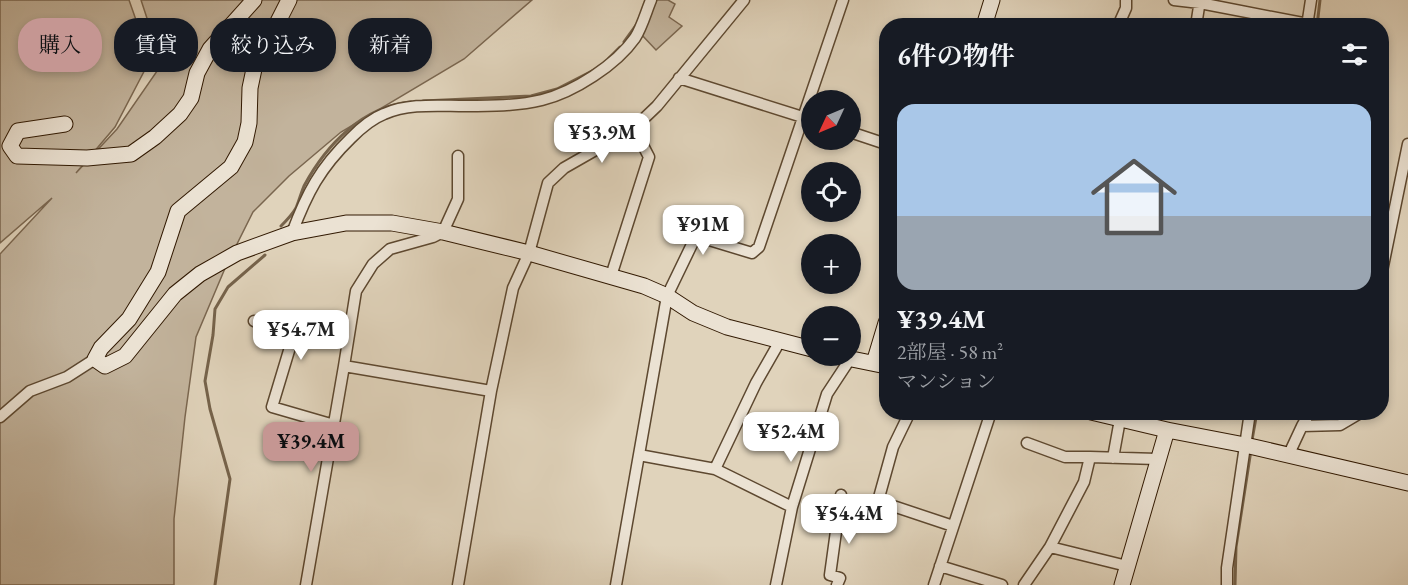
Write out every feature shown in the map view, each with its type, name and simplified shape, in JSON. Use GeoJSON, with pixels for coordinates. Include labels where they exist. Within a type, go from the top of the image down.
{"type":"FeatureCollection","features":[{"type":"Feature","properties":{"kind":"street"},"geometry":{"type":"LineString","coordinates":[[65,124],[18,131],[10,146],[17,156],[39,158],[87,158],[130,154],[155,137],[180,114],[191,98],[197,73],[210,49],[254,0]]}},
{"type":"Feature","properties":{"kind":"street"},"geometry":{"type":"LineString","coordinates":[[0,417],[30,391],[67,377],[95,359],[101,348],[129,319],[158,272],[178,211],[231,167],[245,142],[249,123],[250,88],[255,69],[289,0]]}},
{"type":"Feature","properties":{"kind":"street"},"geometry":{"type":"LineString","coordinates":[[292,233],[305,199],[330,159],[368,122],[384,113],[406,107],[521,103],[543,100],[592,78],[625,49],[635,38],[651,0]]}},
{"type":"Feature","properties":{"kind":"street"},"geometry":{"type":"LineString","coordinates":[[458,585],[491,391],[513,288],[529,253],[548,183],[564,168],[634,128],[657,106],[744,0]]}},
{"type":"Feature","properties":{"kind":"street"},"geometry":{"type":"LineString","coordinates":[[817,90],[843,0]]}},
{"type":"Feature","properties":{"kind":"street"},"geometry":{"type":"LineString","coordinates":[[986,18],[992,0]]}},
{"type":"Feature","properties":{"kind":"street"},"geometry":{"type":"LineString","coordinates":[[1122,18],[1126,8],[1126,0]]}},
{"type":"Feature","properties":{"kind":"street"},"geometry":{"type":"LineString","coordinates":[[1174,0],[1200,1],[1275,18]]}},
{"type":"Feature","properties":{"kind":"street"},"geometry":{"type":"LineString","coordinates":[[1309,18],[1311,0]]}},
{"type":"Feature","properties":{"kind":"street"},"geometry":{"type":"LineString","coordinates":[[1197,18],[1200,1]]}},
{"type":"Feature","properties":{"kind":"street"},"geometry":{"type":"LineString","coordinates":[[1251,18],[1252,13]]}},
{"type":"Feature","properties":{"kind":"street"},"geometry":{"type":"LineString","coordinates":[[680,78],[801,117]]}},
{"type":"Feature","properties":{"kind":"street"},"geometry":{"type":"LineString","coordinates":[[610,276],[649,157],[634,128]]}},
{"type":"Feature","properties":{"kind":"street"},"geometry":{"type":"LineString","coordinates":[[861,136],[879,142]]}},
{"type":"Feature","properties":{"kind":"street"},"geometry":{"type":"LineString","coordinates":[[616,585],[667,296],[696,236],[752,253],[759,247],[801,137]]}},
{"type":"Feature","properties":{"kind":"street"},"geometry":{"type":"LineString","coordinates":[[1389,237],[1408,144]]}},
{"type":"Feature","properties":{"kind":"street"},"geometry":{"type":"LineString","coordinates":[[306,585],[356,291],[373,264],[390,249],[433,237],[442,232],[458,199],[458,156]]}},
{"type":"Feature","properties":{"kind":"street"},"geometry":{"type":"LineString","coordinates":[[95,359],[105,366],[124,356],[175,294],[200,274],[237,254],[292,233],[346,223],[392,223],[442,232],[529,253],[644,286],[667,296],[693,313],[727,327],[801,346]]}},
{"type":"Feature","properties":{"kind":"street"},"geometry":{"type":"LineString","coordinates":[[254,321],[294,334],[272,407],[334,425]]}},
{"type":"Feature","properties":{"kind":"street"},"geometry":{"type":"LineString","coordinates":[[715,469],[756,382],[780,341]]}},
{"type":"Feature","properties":{"kind":"street"},"geometry":{"type":"LineString","coordinates":[[861,361],[879,365]]}},
{"type":"Feature","properties":{"kind":"street"},"geometry":{"type":"LineString","coordinates":[[344,366],[491,391]]}},
{"type":"Feature","properties":{"kind":"street"},"geometry":{"type":"LineString","coordinates":[[776,585],[792,507],[827,394],[839,366]]}},
{"type":"Feature","properties":{"kind":"street"},"geometry":{"type":"LineString","coordinates":[[906,420],[893,447],[878,501],[953,526]]}},
{"type":"Feature","properties":{"kind":"street"},"geometry":{"type":"LineString","coordinates":[[934,585],[988,420]]}},
{"type":"Feature","properties":{"kind":"street"},"geometry":{"type":"LineString","coordinates":[[1113,458],[1119,420]]}},
{"type":"Feature","properties":{"kind":"street"},"geometry":{"type":"LineString","coordinates":[[1133,420],[1167,430],[1245,445],[1408,483]]}},
{"type":"Feature","properties":{"kind":"street"},"geometry":{"type":"LineString","coordinates":[[1227,585],[1227,568],[1249,420]]}},
{"type":"Feature","properties":{"kind":"street"},"geometry":{"type":"LineString","coordinates":[[1288,456],[1305,420]]}},
{"type":"Feature","properties":{"kind":"street"},"geometry":{"type":"LineString","coordinates":[[1302,426],[1340,425],[1348,420]]}},
{"type":"Feature","properties":{"kind":"street"},"geometry":{"type":"LineString","coordinates":[[1122,585],[1167,430]]}},
{"type":"Feature","properties":{"kind":"street"},"geometry":{"type":"LineString","coordinates":[[1027,443],[1065,457],[1157,459]]}},
{"type":"Feature","properties":{"kind":"street"},"geometry":{"type":"LineString","coordinates":[[639,455],[715,469],[792,507]]}},
{"type":"Feature","properties":{"kind":"street"},"geometry":{"type":"LineString","coordinates":[[1024,585],[1050,547],[1084,482],[1090,457]]}},
{"type":"Feature","properties":{"kind":"street"},"geometry":{"type":"LineString","coordinates":[[837,585],[840,578],[830,575],[841,495]]}},
{"type":"Feature","properties":{"kind":"street"},"geometry":{"type":"LineString","coordinates":[[1050,547],[1127,566]]}},
{"type":"Feature","properties":{"kind":"street"},"geometry":{"type":"LineString","coordinates":[[940,566],[1002,585]]}},
{"type":"Feature","properties":{"kind":"shaded area"},"geometry":{"type":"Polygon","coordinates":[[[0,0],[129,0],[135,18],[114,18],[114,72],[144,72],[115,127],[76,173],[117,129],[156,72],[198,72],[198,18],[147,18],[141,0],[532,0],[464,59],[341,132],[289,176],[253,212],[226,266],[196,337],[174,519],[174,585],[0,585],[0,254],[52,198],[0,243],[0,0]]]}},
{"type":"Feature","properties":{"kind":"shaded area"},"geometry":{"type":"Polygon","coordinates":[[[656,0],[668,0],[675,4],[669,17],[682,26],[656,50],[641,34],[656,0]]]}},
{"type":"Feature","properties":{"kind":"waterway"},"geometry":{"type":"LineString","coordinates":[[1318,18],[1320,0]]}},
{"type":"Feature","properties":{"kind":"waterway"},"geometry":{"type":"LineString","coordinates":[[624,42],[637,24]]}},
{"type":"Feature","properties":{"kind":"waterway"},"geometry":{"type":"LineString","coordinates":[[609,58],[620,47]]}},
{"type":"Feature","properties":{"kind":"waterway"},"geometry":{"type":"LineString","coordinates":[[423,101],[531,96],[557,89],[594,70]]}},
{"type":"Feature","properties":{"kind":"waterway"},"geometry":{"type":"LineString","coordinates":[[281,226],[296,208],[304,186],[335,142],[348,130],[377,111],[411,102]]}},
{"type":"Feature","properties":{"kind":"waterway"},"geometry":{"type":"LineString","coordinates":[[215,585],[230,479],[210,409],[205,381],[215,309],[228,287],[265,255]]}},
{"type":"Feature","properties":{"kind":"waterway"},"geometry":{"type":"LineString","coordinates":[[1252,440],[1256,420]]}},
{"type":"Feature","properties":{"kind":"waterway"},"geometry":{"type":"LineString","coordinates":[[1235,585],[1236,547],[1251,450]]}}]}
